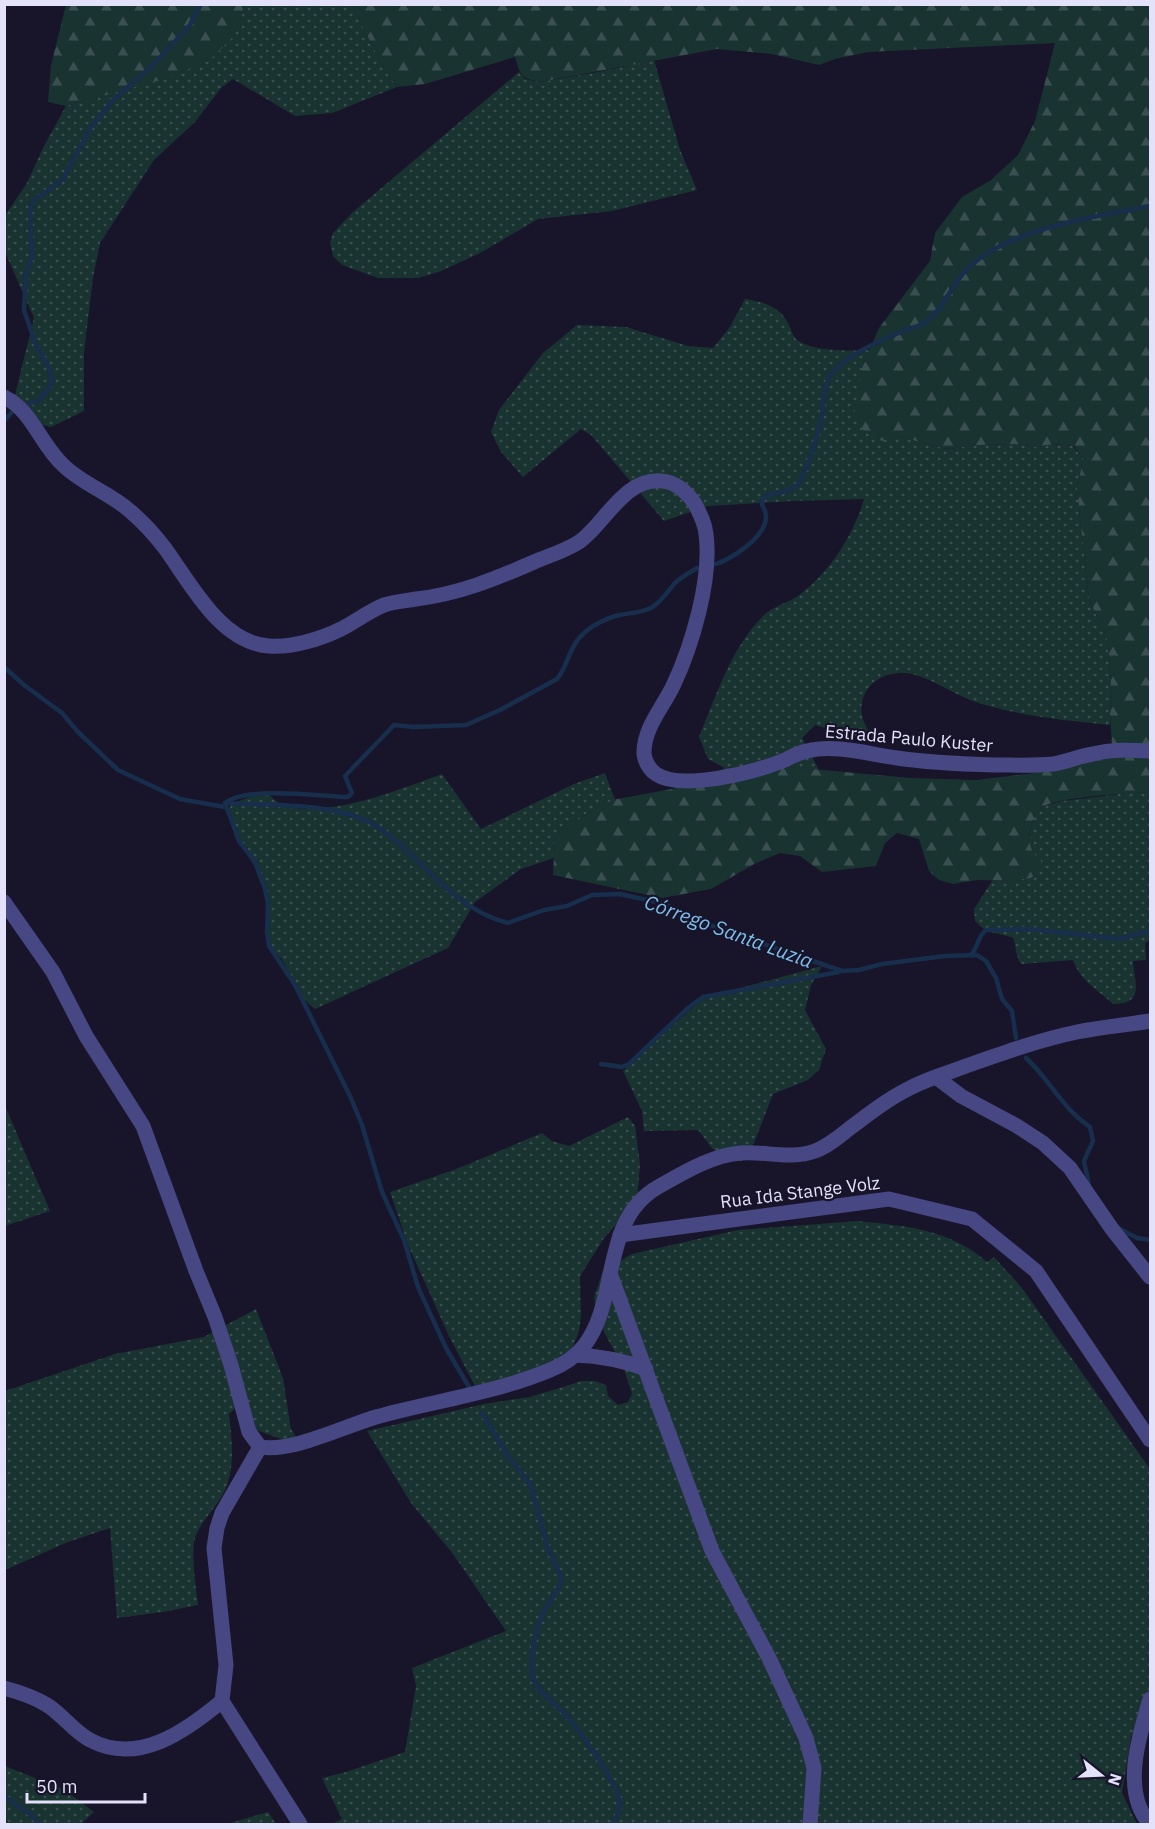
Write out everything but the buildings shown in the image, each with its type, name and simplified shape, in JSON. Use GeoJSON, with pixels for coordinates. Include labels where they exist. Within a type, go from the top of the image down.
{"type":"FeatureCollection","features":[{"type":"Feature","properties":{"kind":"street","name":"Estrada Paulo Kuster"},"geometry":{"type":"LineString","coordinates":[[4,397],[25,411],[45,445],[64,467],[126,507],[144,524],[162,544],[206,607],[225,625],[247,640],[268,646],[294,643],[339,630],[381,606],[451,594],[494,580],[580,542],[625,494],[643,483],[663,481],[676,486],[688,493],[703,519],[707,536],[705,582],[692,633],[673,687],[654,719],[646,741],[644,756],[648,766],[658,776],[688,781],[746,774],[804,751],[828,748],[921,762],[970,765],[1053,764],[1098,752],[1124,750],[1150,752]]}},
{"type":"Feature","properties":{"kind":"street"},"geometry":{"type":"LineString","coordinates":[[4,902],[53,972],[86,1035],[143,1126],[215,1317],[249,1432],[260,1447],[273,1449],[379,1416],[508,1385],[548,1371],[575,1355],[593,1333],[605,1299],[620,1235],[629,1218],[646,1196],[656,1188],[713,1159],[743,1153],[805,1154],[828,1144],[892,1098],[936,1077],[1039,1041],[1150,1021]]}},
{"type":"Feature","properties":{"kind":"street"},"geometry":{"type":"LineString","coordinates":[[936,1077],[961,1096],[1043,1143],[1070,1168],[1150,1277]]}},
{"type":"Feature","properties":{"kind":"street","name":"Rua Ida Stange Volz"},"geometry":{"type":"LineString","coordinates":[[620,1235],[889,1199],[972,1219],[1036,1271],[1150,1440]]}},
{"type":"Feature","properties":{"kind":"street"},"geometry":{"type":"LineString","coordinates":[[610,1273],[712,1551],[769,1658],[806,1738],[814,1768],[810,1824]]}},
{"type":"Feature","properties":{"kind":"street"},"geometry":{"type":"LineString","coordinates":[[575,1355],[624,1360],[646,1369]]}},
{"type":"Feature","properties":{"kind":"street"},"geometry":{"type":"LineString","coordinates":[[260,1447],[222,1513],[214,1548],[226,1665],[222,1701],[300,1824]]}},
{"type":"Feature","properties":{"kind":"street"},"geometry":{"type":"LineString","coordinates":[[4,1688],[28,1695],[47,1705],[89,1740],[123,1750],[140,1749],[178,1734],[192,1726],[222,1701]]}},
{"type":"Feature","properties":{"kind":"street"},"geometry":{"type":"LineString","coordinates":[[1150,1699],[1137,1750],[1134,1782],[1139,1804],[1150,1824]]}},
{"type":"Feature","properties":{"kind":"green space"},"geometry":{"type":"Polygon","coordinates":[[[66,4],[245,5],[234,36],[209,61],[161,80],[66,106],[48,102],[51,65],[66,4]]]}},
{"type":"Feature","properties":{"kind":"green space"},"geometry":{"type":"Polygon","coordinates":[[[245,5],[352,5],[384,69],[397,87],[332,113],[295,116],[233,79],[221,88],[195,122],[154,160],[100,243],[93,278],[84,352],[84,411],[51,427],[29,422],[13,403],[34,318],[5,252],[4,217],[27,183],[66,106],[130,87],[234,36],[245,5]]]}},
{"type":"Feature","properties":{"kind":"green space"},"geometry":{"type":"Polygon","coordinates":[[[352,5],[1150,5],[1150,792],[1076,798],[1041,808],[1034,819],[1029,836],[1033,851],[1041,860],[1040,870],[1031,878],[1011,881],[977,880],[953,884],[939,880],[929,871],[919,839],[897,833],[885,843],[876,866],[822,872],[800,856],[780,853],[756,863],[711,889],[662,898],[553,875],[555,837],[589,812],[612,800],[694,785],[725,768],[767,765],[910,778],[976,780],[1034,773],[1109,756],[1112,746],[1110,714],[1112,702],[1108,641],[1089,599],[1077,490],[1083,459],[1074,446],[1053,444],[1038,447],[1015,444],[947,449],[897,436],[882,441],[863,430],[854,415],[863,365],[879,328],[930,261],[935,233],[962,197],[991,180],[1018,155],[1035,121],[1055,43],[868,52],[819,65],[772,54],[717,49],[540,82],[522,75],[515,57],[425,84],[397,87],[384,69],[352,5]]]}},
{"type":"Feature","properties":{"kind":"green space"},"geometry":{"type":"Polygon","coordinates":[[[654,60],[680,150],[697,190],[612,211],[538,219],[480,253],[439,272],[418,278],[378,278],[342,265],[333,256],[330,242],[333,233],[353,212],[519,72],[525,79],[540,82],[654,60]]]}},
{"type":"Feature","properties":{"kind":"green space"},"geometry":{"type":"Polygon","coordinates":[[[745,299],[775,308],[788,323],[795,338],[803,343],[831,350],[870,350],[863,365],[897,436],[947,449],[1015,444],[1038,447],[1053,444],[1073,446],[1083,459],[1077,490],[1089,599],[1108,641],[1112,702],[1110,725],[1040,717],[1004,710],[970,700],[916,675],[898,673],[875,681],[866,692],[861,707],[869,733],[866,740],[815,725],[802,738],[819,770],[767,765],[725,768],[708,759],[699,737],[725,673],[742,643],[763,616],[798,596],[830,565],[847,540],[864,499],[708,506],[664,521],[591,435],[581,429],[523,477],[501,452],[491,432],[499,410],[543,353],[577,325],[626,327],[688,346],[713,348],[730,327],[745,299]]]}},
{"type":"Feature","properties":{"kind":"green space"},"geometry":{"type":"Polygon","coordinates":[[[605,773],[615,800],[589,812],[555,837],[554,858],[521,869],[475,902],[448,948],[315,1009],[299,995],[281,958],[271,951],[268,933],[269,902],[261,876],[248,856],[228,815],[231,804],[266,791],[276,801],[292,807],[312,809],[335,807],[382,795],[442,774],[481,829],[574,784],[605,773]]]}},
{"type":"Feature","properties":{"kind":"green space"},"geometry":{"type":"Polygon","coordinates":[[[1150,792],[1150,940],[1145,943],[1146,960],[1133,961],[1136,990],[1130,1000],[1113,1004],[1080,974],[1073,960],[1021,964],[1013,938],[988,931],[975,921],[974,909],[992,881],[1011,881],[1034,856],[1029,843],[1031,827],[1035,814],[1043,806],[1062,801],[1150,792]]]}},
{"type":"Feature","properties":{"kind":"green space"},"geometry":{"type":"Polygon","coordinates":[[[822,966],[811,985],[805,1010],[826,1049],[819,1070],[808,1080],[773,1094],[754,1143],[742,1161],[721,1156],[698,1130],[644,1131],[642,1111],[623,1071],[703,998],[822,966]]]}},
{"type":"Feature","properties":{"kind":"green space"},"geometry":{"type":"Polygon","coordinates":[[[5,1106],[50,1211],[4,1226],[5,1106]]]}},
{"type":"Feature","properties":{"kind":"green space"},"geometry":{"type":"Polygon","coordinates":[[[628,1117],[635,1126],[640,1164],[637,1201],[604,1238],[580,1276],[579,1331],[567,1362],[479,1394],[449,1336],[408,1245],[390,1192],[459,1168],[542,1133],[552,1141],[569,1146],[628,1117]]]}},
{"type":"Feature","properties":{"kind":"green space"},"geometry":{"type":"Polygon","coordinates":[[[858,1221],[926,1231],[958,1242],[987,1262],[994,1257],[1022,1288],[1150,1469],[1150,1700],[1131,1737],[1122,1793],[1137,1824],[332,1824],[342,1819],[322,1778],[405,1752],[416,1686],[412,1668],[506,1631],[453,1554],[411,1503],[367,1431],[484,1404],[530,1397],[582,1381],[595,1381],[606,1385],[608,1396],[618,1405],[628,1402],[632,1394],[623,1366],[597,1315],[594,1297],[603,1271],[632,1254],[738,1230],[858,1221]]]}},
{"type":"Feature","properties":{"kind":"green space"},"geometry":{"type":"Polygon","coordinates":[[[256,1309],[283,1378],[291,1429],[298,1440],[284,1440],[253,1429],[238,1406],[229,1414],[232,1456],[229,1477],[222,1496],[201,1525],[194,1541],[198,1605],[117,1618],[110,1528],[68,1542],[5,1570],[5,1391],[115,1354],[204,1337],[256,1309]]]}},
{"type":"Feature","properties":{"kind":"green space"},"geometry":{"type":"Polygon","coordinates":[[[5,1766],[65,1790],[94,1812],[81,1824],[5,1824],[5,1766]]]}},
{"type":"Feature","properties":{"kind":"green space"},"geometry":{"type":"Polygon","coordinates":[[[268,1812],[276,1824],[227,1824],[268,1812]]]}},
{"type":"Feature","properties":{"kind":"waterway"},"geometry":{"type":"LineString","coordinates":[[24,405],[38,401],[52,381],[49,368],[36,345],[24,310],[26,273],[32,257],[30,210],[32,202],[63,179],[91,127],[113,100],[153,65],[190,25],[200,4]]}},
{"type":"Feature","properties":{"kind":"waterway"},"geometry":{"type":"LineString","coordinates":[[716,564],[744,549],[760,532],[765,523],[766,514],[762,505],[763,498],[788,490],[800,481],[818,430],[827,382],[842,364],[872,345],[920,325],[930,318],[943,304],[964,272],[989,252],[1056,225],[1150,206]]}},
{"type":"Feature","properties":{"kind":"waterway"},"geometry":{"type":"LineString","coordinates":[[4,421],[14,410]]}},
{"type":"Feature","properties":{"kind":"waterway"},"geometry":{"type":"LineString","coordinates":[[225,803],[235,798],[266,793],[348,797],[352,793],[345,776],[394,725],[413,727],[466,725],[500,710],[557,679],[574,645],[590,628],[614,616],[651,608],[676,582],[697,568]]}},
{"type":"Feature","properties":{"kind":"waterway","name":"Córrego Santa Luzia"},"geometry":{"type":"LineString","coordinates":[[4,667],[62,713],[78,732],[118,770],[180,799],[225,807]]}},
{"type":"Feature","properties":{"kind":"waterway","name":"Córrego Santa Luzia"},"geometry":{"type":"LineString","coordinates":[[225,803],[317,808],[369,822],[402,846],[450,892],[478,911],[508,923],[544,910],[567,906],[592,895],[620,894],[665,904],[703,923],[842,971],[945,956],[977,955],[986,961],[996,978],[1002,999],[1012,1011],[1016,1038]]}},
{"type":"Feature","properties":{"kind":"waterway"},"geometry":{"type":"LineString","coordinates":[[225,803],[239,841],[255,862],[265,889],[268,904],[269,946],[295,985],[350,1096],[362,1125],[382,1192],[404,1240],[418,1287],[446,1348],[469,1387]]}},
{"type":"Feature","properties":{"kind":"waterway","name":"Córrego Santa Luzia"},"geometry":{"type":"LineString","coordinates":[[971,955],[986,930],[1029,929],[1120,939],[1150,931]]}},
{"type":"Feature","properties":{"kind":"waterway"},"geometry":{"type":"LineString","coordinates":[[601,1064],[622,1067],[629,1064],[688,1008],[703,997],[839,972]]}},
{"type":"Feature","properties":{"kind":"waterway"},"geometry":{"type":"LineString","coordinates":[[1026,1058],[1071,1111],[1090,1127],[1093,1141],[1084,1161],[1089,1185]]}},
{"type":"Feature","properties":{"kind":"waterway"},"geometry":{"type":"LineString","coordinates":[[1120,1229],[1137,1238],[1150,1240]]}},
{"type":"Feature","properties":{"kind":"waterway"},"geometry":{"type":"LineString","coordinates":[[482,1413],[508,1456],[531,1485],[548,1549],[562,1578],[556,1593],[543,1613],[537,1630],[532,1656],[533,1678],[543,1694],[577,1729],[613,1783],[620,1804],[618,1815],[612,1824]]}},
{"type":"Feature","properties":{"kind":"waterway"},"geometry":{"type":"LineString","coordinates":[[4,1796],[31,1815],[39,1824]]}}]}
